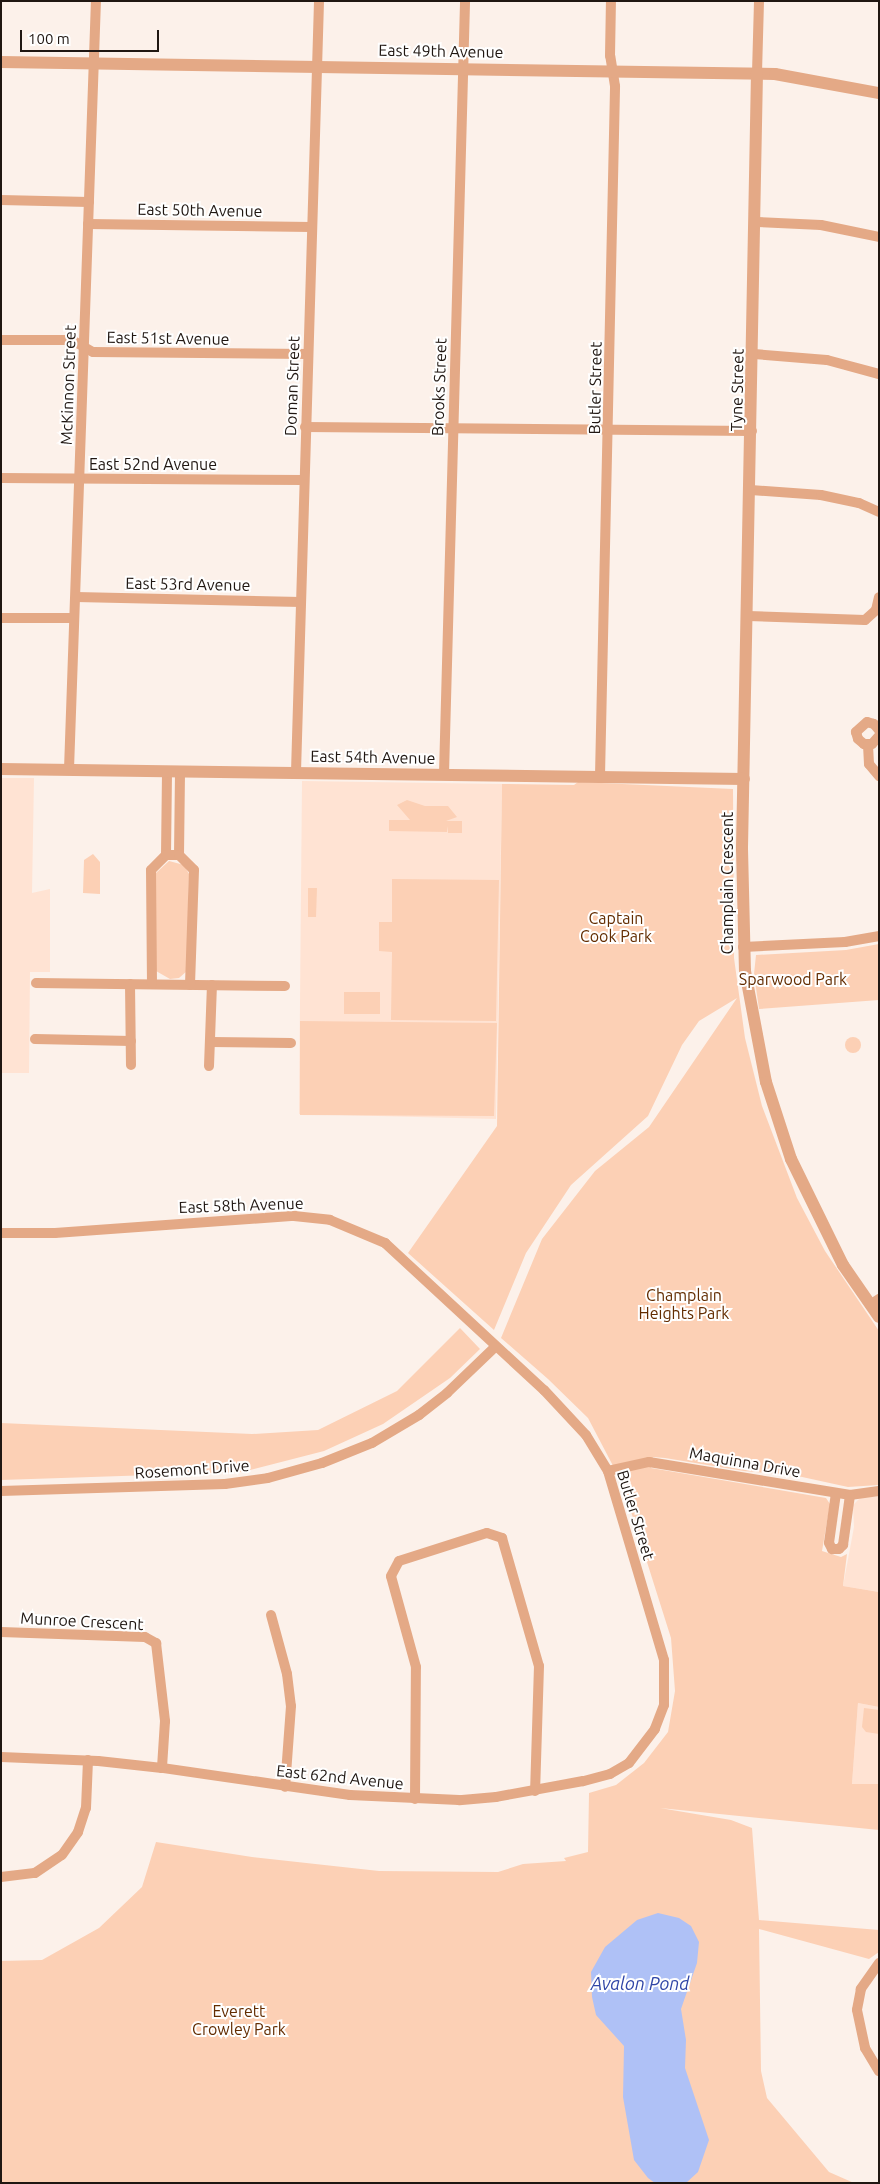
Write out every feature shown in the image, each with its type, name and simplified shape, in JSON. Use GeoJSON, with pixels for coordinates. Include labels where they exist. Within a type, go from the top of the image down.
{"type":"FeatureCollection","features":[{"type":"Feature","properties":{"kind":"street","name":"McKinnon Street"},"geometry":{"type":"LineString","coordinates":[[69,770],[96,1]]}},
{"type":"Feature","properties":{"kind":"street","name":"Doman Street"},"geometry":{"type":"LineString","coordinates":[[296,772],[318,1]]}},
{"type":"Feature","properties":{"kind":"street","name":"Brooks Street"},"geometry":{"type":"LineString","coordinates":[[444,774],[464,1]]}},
{"type":"Feature","properties":{"kind":"street","name":"Butler Street"},"geometry":{"type":"LineString","coordinates":[[600,776],[615,86],[610,56],[611,1]]}},
{"type":"Feature","properties":{"kind":"street","name":"Tyne Street"},"geometry":{"type":"LineString","coordinates":[[744,779],[757,222],[759,1]]}},
{"type":"Feature","properties":{"kind":"street","name":"East 49th Avenue"},"geometry":{"type":"LineString","coordinates":[[1,62],[316,65],[757,73],[812,78],[879,93]]}},
{"type":"Feature","properties":{"kind":"street"},"geometry":{"type":"LineString","coordinates":[[1,200],[89,202]]}},
{"type":"Feature","properties":{"kind":"street"},"geometry":{"type":"LineString","coordinates":[[757,222],[821,225],[879,237]]}},
{"type":"Feature","properties":{"kind":"street","name":"East 50th Avenue"},"geometry":{"type":"LineString","coordinates":[[88,224],[311,227]]}},
{"type":"Feature","properties":{"kind":"street","name":"East 51st Avenue"},"geometry":{"type":"LineString","coordinates":[[1,340],[72,340],[93,352],[308,354]]}},
{"type":"Feature","properties":{"kind":"street"},"geometry":{"type":"LineString","coordinates":[[754,354],[827,360],[879,374]]}},
{"type":"Feature","properties":{"kind":"street"},"geometry":{"type":"LineString","coordinates":[[305,427],[752,431]]}},
{"type":"Feature","properties":{"kind":"street","name":"East 52nd Avenue"},"geometry":{"type":"LineString","coordinates":[[1,478],[304,480]]}},
{"type":"Feature","properties":{"kind":"street"},"geometry":{"type":"LineString","coordinates":[[751,490],[822,495],[859,503],[879,512]]}},
{"type":"Feature","properties":{"kind":"street"},"geometry":{"type":"LineString","coordinates":[[748,616],[857,621],[872,617],[879,597]]}},
{"type":"Feature","properties":{"kind":"street","name":"East 53rd Avenue"},"geometry":{"type":"LineString","coordinates":[[76,598],[301,602]]}},
{"type":"Feature","properties":{"kind":"street"},"geometry":{"type":"LineString","coordinates":[[1,618],[73,618]]}},
{"type":"Feature","properties":{"kind":"street"},"geometry":{"type":"LineString","coordinates":[[868,745],[858,739],[858,728],[871,723],[879,730]]}},
{"type":"Feature","properties":{"kind":"street"},"geometry":{"type":"LineString","coordinates":[[868,745],[876,742],[879,736]]}},
{"type":"Feature","properties":{"kind":"street"},"geometry":{"type":"LineString","coordinates":[[868,745],[869,764],[879,776]]}},
{"type":"Feature","properties":{"kind":"street","name":"East 54th Avenue"},"geometry":{"type":"LineString","coordinates":[[1,769],[744,779]]}},
{"type":"Feature","properties":{"kind":"street"},"geometry":{"type":"LineString","coordinates":[[152,984],[152,870],[166,855],[174,771]]}},
{"type":"Feature","properties":{"kind":"street"},"geometry":{"type":"LineString","coordinates":[[174,771],[179,855],[194,870],[190,985]]}},
{"type":"Feature","properties":{"kind":"street","name":"Champlain Crescent"},"geometry":{"type":"LineString","coordinates":[[744,779],[742,947],[751,1012],[775,1116],[809,1201],[843,1265],[874,1302],[879,1317]]}},
{"type":"Feature","properties":{"kind":"street"},"geometry":{"type":"LineString","coordinates":[[166,855],[179,855]]}},
{"type":"Feature","properties":{"kind":"street"},"geometry":{"type":"LineString","coordinates":[[742,947],[845,942],[879,936]]}},
{"type":"Feature","properties":{"kind":"street"},"geometry":{"type":"LineString","coordinates":[[36,983],[285,986]]}},
{"type":"Feature","properties":{"kind":"street"},"geometry":{"type":"LineString","coordinates":[[130,984],[131,1065]]}},
{"type":"Feature","properties":{"kind":"street"},"geometry":{"type":"LineString","coordinates":[[209,1066],[212,1042],[212,985]]}},
{"type":"Feature","properties":{"kind":"street"},"geometry":{"type":"LineString","coordinates":[[35,1039],[131,1040]]}},
{"type":"Feature","properties":{"kind":"street"},"geometry":{"type":"LineString","coordinates":[[212,1042],[290,1043]]}},
{"type":"Feature","properties":{"kind":"street","name":"East 58th Avenue"},"geometry":{"type":"LineString","coordinates":[[1,1233],[55,1232],[294,1216],[330,1220],[385,1243],[495,1347]]}},
{"type":"Feature","properties":{"kind":"street","name":"Butler Street"},"geometry":{"type":"LineString","coordinates":[[495,1347],[569,1415],[586,1435],[608,1471],[664,1660],[664,1705],[655,1729]]}},
{"type":"Feature","properties":{"kind":"street","name":"Rosemont Drive"},"geometry":{"type":"LineString","coordinates":[[1,1491],[225,1484],[268,1478],[322,1463],[372,1443],[419,1415],[447,1393],[495,1347]]}},
{"type":"Feature","properties":{"kind":"street","name":"Maquinna Drive"},"geometry":{"type":"LineString","coordinates":[[608,1471],[628,1464],[672,1464],[850,1495],[879,1491]]}},
{"type":"Feature","properties":{"kind":"street"},"geometry":{"type":"LineString","coordinates":[[836,1493],[829,1543],[832,1549],[839,1549],[843,1545],[850,1495]]}},
{"type":"Feature","properties":{"kind":"street"},"geometry":{"type":"LineString","coordinates":[[415,1799],[416,1667],[392,1576],[398,1560],[487,1533],[502,1538],[539,1666],[535,1791]]}},
{"type":"Feature","properties":{"kind":"street"},"geometry":{"type":"LineString","coordinates":[[271,1615],[287,1674],[291,1706],[286,1787]]}},
{"type":"Feature","properties":{"kind":"street","name":"Munroe Crescent"},"geometry":{"type":"LineString","coordinates":[[1,1632],[145,1637],[156,1643],[166,1721],[162,1768]]}},
{"type":"Feature","properties":{"kind":"street","name":"East 62nd Avenue"},"geometry":{"type":"LineString","coordinates":[[1,1758],[88,1760],[162,1768],[350,1795],[460,1800],[535,1791],[610,1774],[629,1763],[655,1729]]}},
{"type":"Feature","properties":{"kind":"street"},"geometry":{"type":"LineString","coordinates":[[1,1877],[35,1873],[62,1855],[78,1832],[86,1808],[88,1760]]}},
{"type":"Feature","properties":{"kind":"street"},"geometry":{"type":"LineString","coordinates":[[879,1963],[861,1989],[857,2010],[864,2048],[879,2071]]}},
{"type":"Feature","properties":{"kind":"shaded area"},"geometry":{"type":"Polygon","coordinates":[[[1,778],[34,778],[32,893],[50,889],[50,972],[30,972],[29,1073],[1,1073],[1,778]]]}},
{"type":"Feature","properties":{"kind":"shaded area"},"geometry":{"type":"Polygon","coordinates":[[[302,781],[502,784],[496,1119],[299,1114],[302,781]]]}},
{"type":"Feature","properties":{"kind":"shaded area"},"geometry":{"type":"Polygon","coordinates":[[[879,1496],[879,1592],[843,1586],[854,1527],[853,1505],[860,1498],[879,1496]]]}},
{"type":"Feature","properties":{"kind":"shaded area"},"geometry":{"type":"Polygon","coordinates":[[[858,1703],[879,1707],[879,1787],[852,1784],[858,1703]]]}},
{"type":"Feature","properties":{"kind":"green space"},"geometry":{"type":"Polygon","coordinates":[[[578,782],[733,789],[734,958],[745,1038],[762,1106],[797,1198],[825,1251],[879,1331],[879,1485],[848,1487],[793,1475],[744,1471],[653,1457],[651,1468],[826,1498],[830,1504],[822,1551],[841,1557],[847,1554],[843,1586],[879,1592],[879,1707],[858,1703],[852,1784],[879,1784],[879,1830],[660,1808],[731,1820],[752,1828],[759,1920],[879,1930],[879,1952],[869,1959],[759,1929],[761,2071],[767,2098],[829,2172],[854,2183],[1,2183],[1,1961],[42,1960],[99,1928],[142,1887],[156,1842],[252,1857],[379,1871],[498,1872],[523,1864],[566,1861],[564,1858],[588,1852],[589,1793],[616,1785],[644,1763],[668,1732],[675,1691],[671,1638],[622,1483],[588,1418],[548,1379],[501,1338],[542,1239],[595,1171],[649,1127],[737,998],[699,1021],[682,1045],[648,1116],[571,1185],[526,1253],[494,1330],[408,1253],[497,1126],[502,784],[574,785],[578,782]]]}},
{"type":"Feature","properties":{"kind":"green space"},"geometry":{"type":"Polygon","coordinates":[[[407,800],[425,806],[448,806],[457,817],[446,821],[462,821],[462,833],[448,833],[448,826],[447,832],[389,831],[389,820],[410,820],[397,805],[407,800]]]}},
{"type":"Feature","properties":{"kind":"green space"},"geometry":{"type":"Polygon","coordinates":[[[93,854],[100,862],[100,894],[83,893],[84,860],[93,854]]]}},
{"type":"Feature","properties":{"kind":"green space"},"geometry":{"type":"Polygon","coordinates":[[[169,861],[184,865],[189,874],[187,971],[179,978],[170,979],[156,971],[156,873],[169,861]]]}},
{"type":"Feature","properties":{"kind":"green space"},"geometry":{"type":"Polygon","coordinates":[[[392,879],[499,880],[496,1021],[391,1020],[392,952],[379,951],[379,922],[392,922],[392,879]]]}},
{"type":"Feature","properties":{"kind":"green space"},"geometry":{"type":"Polygon","coordinates":[[[308,888],[317,888],[316,917],[308,917],[308,888]]]}},
{"type":"Feature","properties":{"kind":"green space","name":"Sparwood Park"},"geometry":{"type":"Polygon","coordinates":[[[879,944],[879,1000],[759,1009],[754,974],[756,955],[846,950],[879,944]]]}},
{"type":"Feature","properties":{"kind":"green space"},"geometry":{"type":"Polygon","coordinates":[[[344,992],[380,992],[380,1014],[344,1014],[344,992]]]}},
{"type":"Feature","properties":{"kind":"green space"},"geometry":{"type":"Polygon","coordinates":[[[300,1021],[497,1023],[494,1116],[300,1115],[300,1021]]]}},
{"type":"Feature","properties":{"kind":"green space"},"geometry":{"type":"Polygon","coordinates":[[[853,1037],[861,1045],[853,1053],[845,1045],[853,1037]]]}},
{"type":"Feature","properties":{"kind":"green space"},"geometry":{"type":"Polygon","coordinates":[[[460,1328],[480,1349],[450,1378],[383,1424],[324,1451],[242,1472],[1,1480],[1,1423],[252,1434],[318,1430],[397,1391],[460,1328]]]}},
{"type":"Feature","properties":{"kind":"green space"},"geometry":{"type":"Polygon","coordinates":[[[864,1708],[879,1710],[879,1734],[866,1732],[862,1727],[864,1708]]]}},
{"type":"Feature","properties":{"kind":"water","name":"Avalon Pond"},"geometry":{"type":"Polygon","coordinates":[[[658,1913],[679,1918],[691,1926],[699,1942],[697,1963],[681,2009],[686,2040],[685,2068],[709,2140],[698,2172],[686,2183],[655,2183],[648,2178],[634,2160],[623,2097],[624,2046],[596,2015],[592,1997],[591,1972],[605,1947],[637,1920],[658,1913]]]}},
{"type":"Feature","properties":{"kind":"park label","name":"Captain Cook Park"},"geometry":{"type":"Point","coordinates":[616,927]}},
{"type":"Feature","properties":{"kind":"park label","name":"Champlain Heights Park"},"geometry":{"type":"Point","coordinates":[684,1304]}},
{"type":"Feature","properties":{"kind":"park label","name":"Everett Crowley Park"},"geometry":{"type":"Point","coordinates":[239,2020]}}]}
